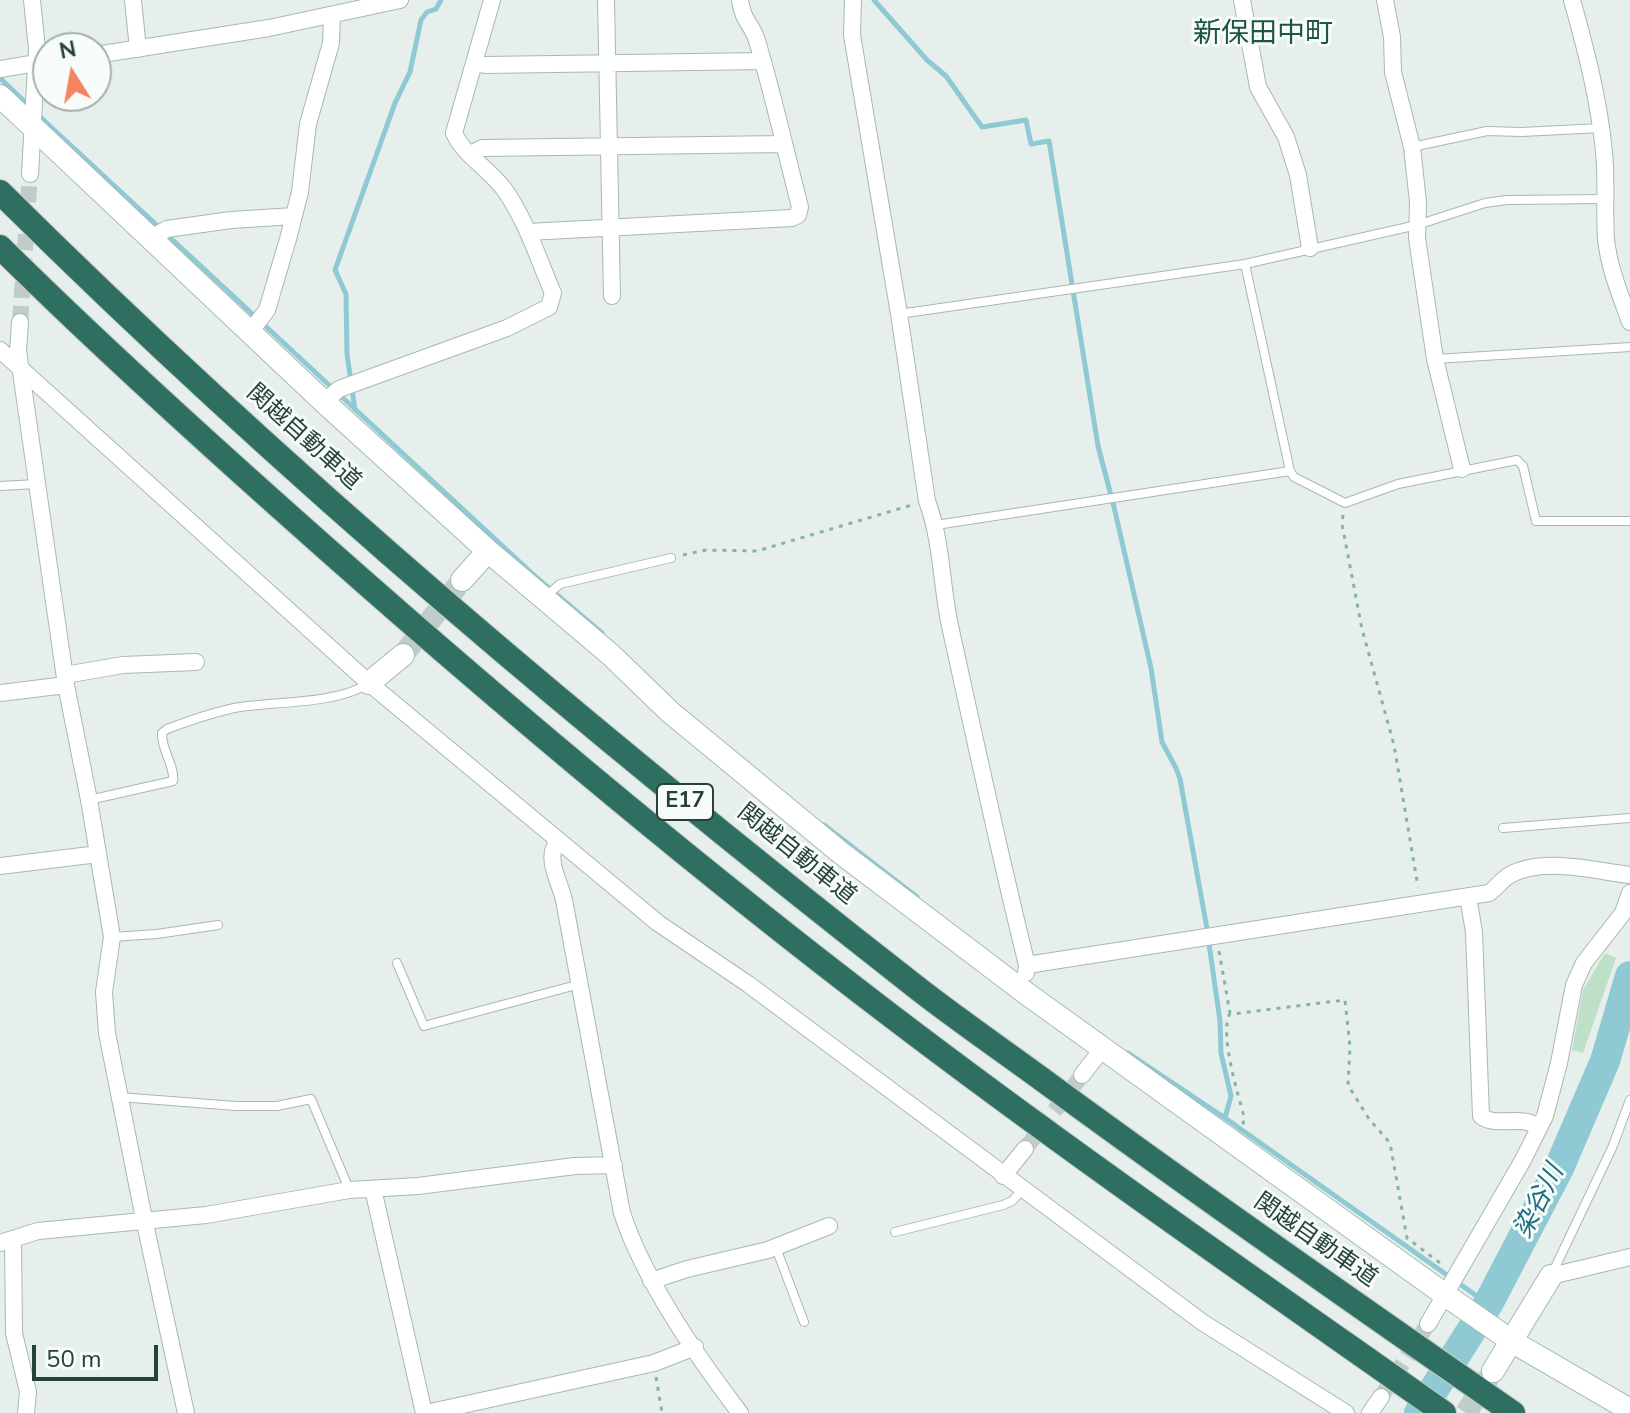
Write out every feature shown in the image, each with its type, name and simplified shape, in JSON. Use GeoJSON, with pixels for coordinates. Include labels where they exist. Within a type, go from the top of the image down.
{"type":"FeatureCollection","features":[{"type":"Feature","properties":{"kind":"highway","name":"関越自動車道"},"geometry":{"type":"LineString","coordinates":[[0,192],[262,440],[474,627],[666,786],[919,989],[1191,1189],[1513,1413]]}},
{"type":"Feature","properties":{"kind":"highway","name":"E17"},"geometry":{"type":"LineString","coordinates":[[0,247],[237,469],[448,656],[636,814],[903,1024],[1155,1210],[1390,1390],[1444,1413]]}},
{"type":"Feature","properties":{"kind":"street"},"geometry":{"type":"LineString","coordinates":[[32,0],[37,32]]}},
{"type":"Feature","properties":{"kind":"street"},"geometry":{"type":"LineString","coordinates":[[133,0],[138,49]]}},
{"type":"Feature","properties":{"kind":"street"},"geometry":{"type":"LineString","coordinates":[[112,53],[332,17],[400,0]]}},
{"type":"Feature","properties":{"kind":"street"},"geometry":{"type":"LineString","coordinates":[[324,402],[339,389],[507,328],[549,307],[553,293],[528,232],[504,189],[458,141],[454,129],[492,0]]}},
{"type":"Feature","properties":{"kind":"street"},"geometry":{"type":"LineString","coordinates":[[606,0],[612,296]]}},
{"type":"Feature","properties":{"kind":"street"},"geometry":{"type":"LineString","coordinates":[[528,232],[796,217],[800,207],[763,61],[755,32],[744,20],[740,0]]}},
{"type":"Feature","properties":{"kind":"street"},"geometry":{"type":"LineString","coordinates":[[853,0],[851,24],[854,49],[927,501],[936,525],[943,592],[1001,861],[1027,965],[1023,991]]}},
{"type":"Feature","properties":{"kind":"street"},"geometry":{"type":"LineString","coordinates":[[1242,0],[1258,87],[1264,102],[1279,121],[1298,175],[1310,248]]}},
{"type":"Feature","properties":{"kind":"street"},"geometry":{"type":"LineString","coordinates":[[1385,0],[1392,37],[1393,72],[1412,147],[1418,202],[1417,238],[1435,359],[1462,469]]}},
{"type":"Feature","properties":{"kind":"street"},"geometry":{"type":"LineString","coordinates":[[1572,0],[1593,81],[1601,128],[1606,239],[1611,266],[1630,322]]}},
{"type":"Feature","properties":{"kind":"street"},"geometry":{"type":"LineString","coordinates":[[250,332],[267,310],[294,216],[308,124],[331,43],[332,17]]}},
{"type":"Feature","properties":{"kind":"street"},"geometry":{"type":"LineString","coordinates":[[474,63],[763,61]]}},
{"type":"Feature","properties":{"kind":"street"},"geometry":{"type":"LineString","coordinates":[[0,69],[32,64]]}},
{"type":"Feature","properties":{"kind":"street"},"geometry":{"type":"LineString","coordinates":[[0,96],[324,402],[488,551],[611,655],[670,712],[841,853],[1023,991],[1448,1297],[1509,1339],[1630,1410]]}},
{"type":"Feature","properties":{"kind":"street"},"geometry":{"type":"LineString","coordinates":[[30,174],[35,112]]}},
{"type":"Feature","properties":{"kind":"street"},"geometry":{"type":"LineString","coordinates":[[471,154],[482,148],[783,144]]}},
{"type":"Feature","properties":{"kind":"street"},"geometry":{"type":"LineString","coordinates":[[151,238],[167,229],[231,220],[294,216]]}},
{"type":"Feature","properties":{"kind":"street"},"geometry":{"type":"LineString","coordinates":[[20,322],[20,370],[65,680],[112,937],[104,1011],[119,1097],[186,1413]]}},
{"type":"Feature","properties":{"kind":"street"},"geometry":{"type":"LineString","coordinates":[[0,350],[369,683],[658,923],[748,984],[1202,1322],[1346,1413]]}},
{"type":"Feature","properties":{"kind":"street"},"geometry":{"type":"LineString","coordinates":[[462,580],[488,551]]}},
{"type":"Feature","properties":{"kind":"street"},"geometry":{"type":"LineString","coordinates":[[369,683],[403,655]]}},
{"type":"Feature","properties":{"kind":"street"},"geometry":{"type":"LineString","coordinates":[[0,693],[123,665],[196,662]]}},
{"type":"Feature","properties":{"kind":"street"},"geometry":{"type":"LineString","coordinates":[[558,842],[551,852],[564,900],[622,1213],[651,1281],[740,1413]]}},
{"type":"Feature","properties":{"kind":"street"},"geometry":{"type":"LineString","coordinates":[[0,866],[98,854]]}},
{"type":"Feature","properties":{"kind":"street"},"geometry":{"type":"LineString","coordinates":[[1027,965],[1489,893],[1509,876],[1530,869],[1554,867],[1630,875]]}},
{"type":"Feature","properties":{"kind":"street"},"geometry":{"type":"LineString","coordinates":[[1428,1324],[1448,1297],[1457,1275],[1539,1127],[1552,1095],[1574,985],[1584,963],[1623,913],[1630,893]]}},
{"type":"Feature","properties":{"kind":"street"},"geometry":{"type":"LineString","coordinates":[[1468,897],[1474,932],[1481,1116],[1488,1121],[1527,1120],[1539,1127]]}},
{"type":"Feature","properties":{"kind":"street"},"geometry":{"type":"LineString","coordinates":[[1082,1075],[1103,1048]]}},
{"type":"Feature","properties":{"kind":"street"},"geometry":{"type":"LineString","coordinates":[[1003,1176],[1025,1149]]}},
{"type":"Feature","properties":{"kind":"street"},"geometry":{"type":"LineString","coordinates":[[26,1413],[28,1392],[14,1333],[6,1241],[38,1231],[206,1215],[349,1190],[418,1186],[575,1166],[614,1165]]}},
{"type":"Feature","properties":{"kind":"street"},"geometry":{"type":"LineString","coordinates":[[373,1189],[425,1413],[654,1363],[695,1347]]}},
{"type":"Feature","properties":{"kind":"street"},"geometry":{"type":"LineString","coordinates":[[651,1281],[687,1269],[776,1248],[829,1226]]}},
{"type":"Feature","properties":{"kind":"street"},"geometry":{"type":"LineString","coordinates":[[1493,1371],[1509,1339],[1551,1276],[1630,1257]]}},
{"type":"Feature","properties":{"kind":"street"},"geometry":{"type":"LineString","coordinates":[[1370,1413],[1390,1390]]}},
{"type":"Feature","properties":{"kind":"lane"},"geometry":{"type":"LineString","coordinates":[[1412,147],[1487,131],[1601,128]]}},
{"type":"Feature","properties":{"kind":"lane"},"geometry":{"type":"LineString","coordinates":[[899,314],[1245,264],[1417,225],[1496,201],[1605,199]]}},
{"type":"Feature","properties":{"kind":"lane"},"geometry":{"type":"LineString","coordinates":[[1245,264],[1290,471],[1294,477],[1345,503],[1383,488],[1462,469],[1504,461],[1520,462],[1536,521],[1630,521]]}},
{"type":"Feature","properties":{"kind":"lane"},"geometry":{"type":"LineString","coordinates":[[1435,359],[1630,347]]}},
{"type":"Feature","properties":{"kind":"lane"},"geometry":{"type":"LineString","coordinates":[[936,525],[1290,471]]}},
{"type":"Feature","properties":{"kind":"lane"},"geometry":{"type":"LineString","coordinates":[[0,486],[37,484]]}},
{"type":"Feature","properties":{"kind":"lane"},"geometry":{"type":"LineString","coordinates":[[545,597],[560,584],[671,558]]}},
{"type":"Feature","properties":{"kind":"lane"},"geometry":{"type":"LineString","coordinates":[[89,800],[173,781],[161,739],[167,729],[233,709],[302,701],[359,690],[369,683]]}},
{"type":"Feature","properties":{"kind":"lane"},"geometry":{"type":"LineString","coordinates":[[1503,828],[1630,818]]}},
{"type":"Feature","properties":{"kind":"lane"},"geometry":{"type":"LineString","coordinates":[[112,937],[218,925]]}},
{"type":"Feature","properties":{"kind":"lane"},"geometry":{"type":"LineString","coordinates":[[397,963],[424,1026],[580,984]]}},
{"type":"Feature","properties":{"kind":"lane"},"geometry":{"type":"LineString","coordinates":[[119,1097],[126,1095],[191,1104],[249,1106],[277,1106],[311,1099],[349,1190]]}},
{"type":"Feature","properties":{"kind":"lane"},"geometry":{"type":"LineString","coordinates":[[1551,1276],[1612,1148],[1630,1100]]}},
{"type":"Feature","properties":{"kind":"lane"},"geometry":{"type":"LineString","coordinates":[[895,1232],[1003,1205],[1012,1201],[1022,1190]]}},
{"type":"Feature","properties":{"kind":"lane"},"geometry":{"type":"LineString","coordinates":[[776,1248],[804,1322]]}},
{"type":"Feature","properties":{"kind":"path"},"geometry":{"type":"LineString","coordinates":[[671,558],[706,550],[757,551],[927,501]]}},
{"type":"Feature","properties":{"kind":"path"},"geometry":{"type":"LineString","coordinates":[[1345,503],[1342,524],[1362,629],[1398,767],[1420,903]]}},
{"type":"Feature","properties":{"kind":"path"},"geometry":{"type":"LineString","coordinates":[[1216,935],[1230,1013],[1226,1024],[1228,1055],[1244,1117],[1243,1125]]}},
{"type":"Feature","properties":{"kind":"path"},"geometry":{"type":"LineString","coordinates":[[1230,1013],[1345,1000],[1350,1047],[1348,1085],[1369,1119],[1390,1143],[1407,1238],[1457,1275]]}},
{"type":"Feature","properties":{"kind":"path"},"geometry":{"type":"LineString","coordinates":[[654,1363],[662,1413]]}},
{"type":"Feature","properties":{"kind":"green space"},"geometry":{"type":"Polygon","coordinates":[[[1605,953],[1616,958],[1583,1053],[1572,1050],[1583,990],[1605,953]]]}},
{"type":"Feature","properties":{"kind":"waterway"},"geometry":{"type":"LineString","coordinates":[[355,410],[347,354],[346,294],[335,270],[395,103],[410,72],[421,20],[427,12],[436,9],[441,0]]}},
{"type":"Feature","properties":{"kind":"waterway"},"geometry":{"type":"LineString","coordinates":[[874,0],[927,60],[946,76],[982,127],[1026,120],[1031,144],[1049,141],[1098,446],[1151,668],[1162,742],[1180,779],[1206,923],[1220,1021],[1221,1053],[1231,1096],[1225,1118]]}},
{"type":"Feature","properties":{"kind":"waterway"},"geometry":{"type":"LineString","coordinates":[[0,78],[28,105]]}},
{"type":"Feature","properties":{"kind":"waterway"},"geometry":{"type":"LineString","coordinates":[[38,115],[537,578],[602,633]]}},
{"type":"Feature","properties":{"kind":"waterway"},"geometry":{"type":"LineString","coordinates":[[824,825],[917,897]]}},
{"type":"Feature","properties":{"kind":"waterway","name":"染谷川"},"geometry":{"type":"LineString","coordinates":[[1419,1413],[1488,1304],[1559,1168],[1605,1061],[1630,976]]}},
{"type":"Feature","properties":{"kind":"waterway"},"geometry":{"type":"LineString","coordinates":[[1128,1053],[1488,1304]]}},
{"type":"Feature","properties":{"kind":"tunnel"},"geometry":{"type":"LineString","coordinates":[[20,322],[30,174]]}},
{"type":"Feature","properties":{"kind":"tunnel"},"geometry":{"type":"LineString","coordinates":[[403,655],[462,580]]}},
{"type":"Feature","properties":{"kind":"tunnel"},"geometry":{"type":"LineString","coordinates":[[1025,1149],[1082,1075]]}},
{"type":"Feature","properties":{"kind":"tunnel"},"geometry":{"type":"LineString","coordinates":[[1381,1397],[1428,1324]]}},
{"type":"Feature","properties":{"kind":"tunnel"},"geometry":{"type":"LineString","coordinates":[[1466,1413],[1489,1377]]}},
{"type":"Feature","properties":{"kind":"district","name":"新保田中町"},"geometry":{"type":"Point","coordinates":[1263,35]}}]}
